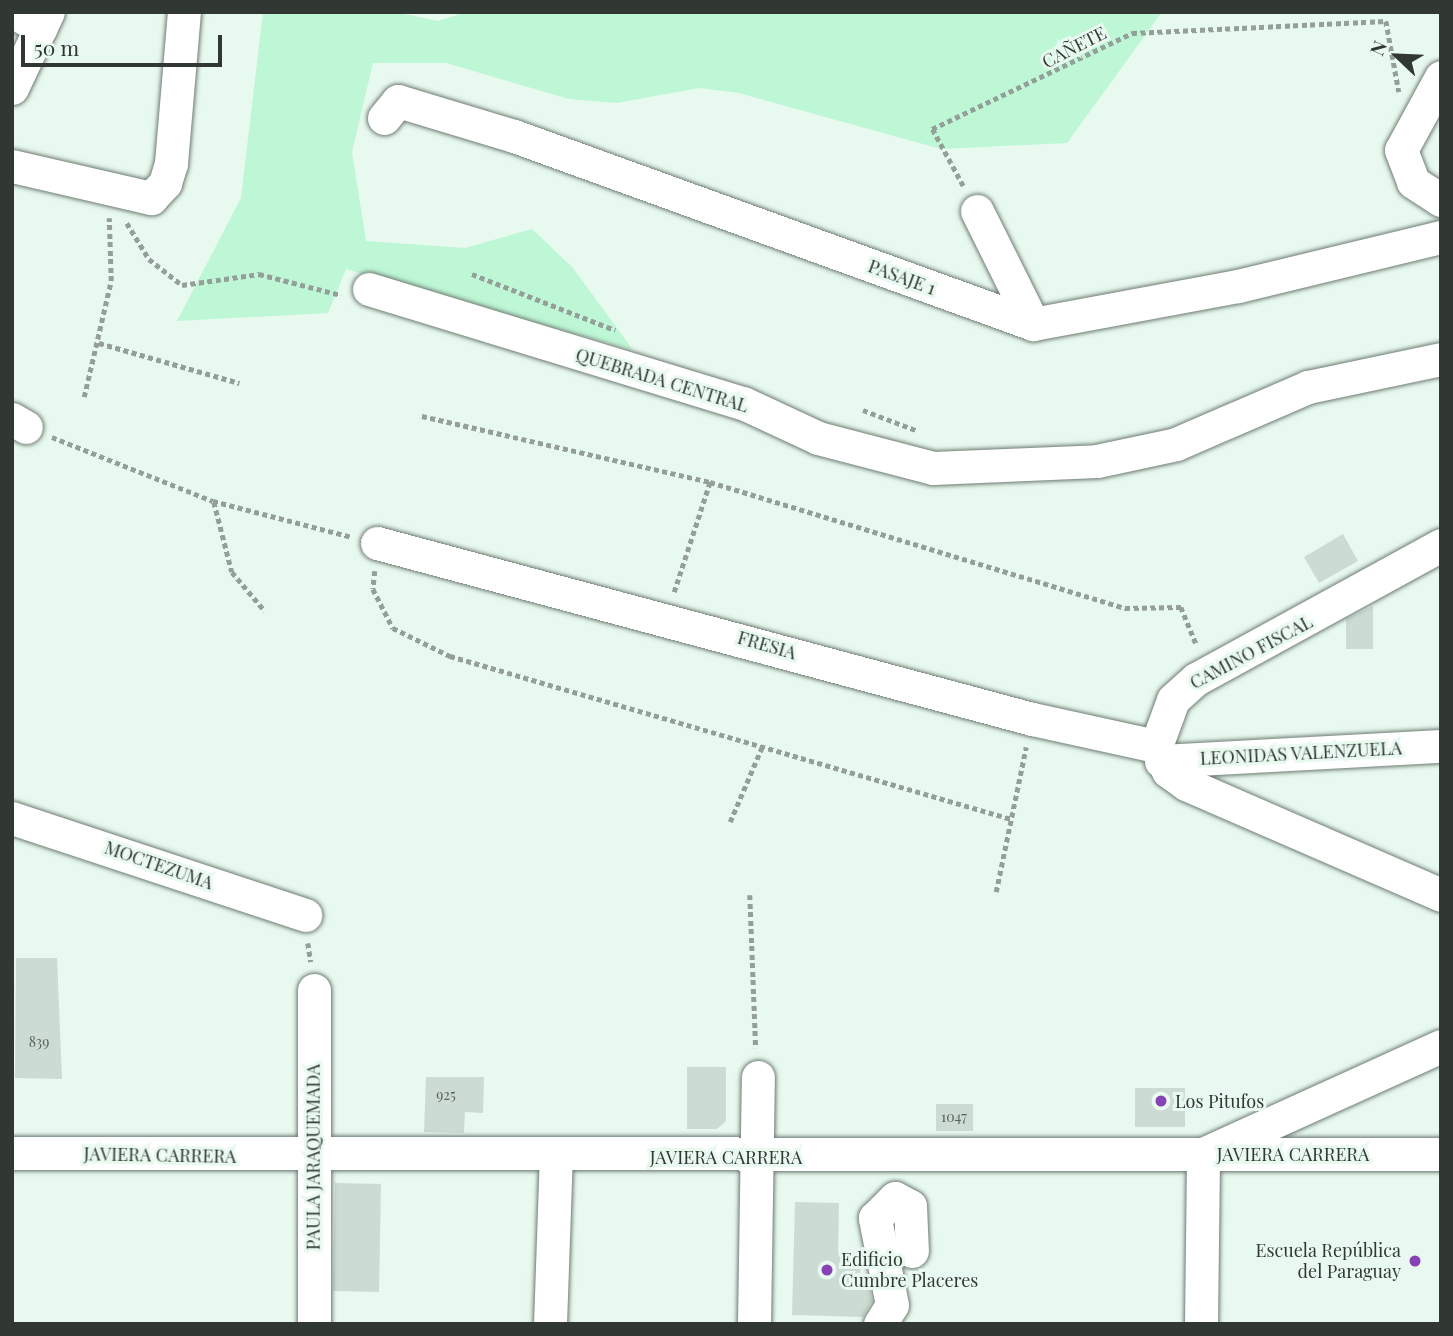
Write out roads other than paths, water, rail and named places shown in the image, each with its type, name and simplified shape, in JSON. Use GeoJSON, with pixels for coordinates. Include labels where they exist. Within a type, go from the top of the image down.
{"type":"FeatureCollection","features":[{"type":"Feature","properties":{"kind":"street"},"geometry":{"type":"LineString","coordinates":[[12,166],[108,193],[151,198],[165,183],[184,12]]}},
{"type":"Feature","properties":{"kind":"street"},"geometry":{"type":"LineString","coordinates":[[12,88],[35,18]]}},
{"type":"Feature","properties":{"kind":"street"},"geometry":{"type":"LineString","coordinates":[[1441,77],[1406,132],[1405,168],[1413,183],[1441,200]]}},
{"type":"Feature","properties":{"kind":"street","name":"PASAJE 1"},"geometry":{"type":"LineString","coordinates":[[384,118],[398,100],[514,136],[1033,324]]}},
{"type":"Feature","properties":{"kind":"street"},"geometry":{"type":"LineString","coordinates":[[977,211],[1033,324],[1238,286],[1441,237]]}},
{"type":"Feature","properties":{"kind":"street","name":"QUEBRADA CENTRAL"},"geometry":{"type":"LineString","coordinates":[[369,289],[743,403],[818,438],[933,468],[1097,461],[1176,444],[1308,387],[1441,359]]}},
{"type":"Feature","properties":{"kind":"street","name":"FRESIA"},"geometry":{"type":"LineString","coordinates":[[377,543],[666,616],[1159,753]]}},
{"type":"Feature","properties":{"kind":"street","name":"CAMINO FISCAL"},"geometry":{"type":"LineString","coordinates":[[1159,753],[1173,699],[1208,673],[1441,545]]}},
{"type":"Feature","properties":{"kind":"street","name":"LEONIDAS VALENZUELA"},"geometry":{"type":"LineString","coordinates":[[1159,753],[1441,746]]}},
{"type":"Feature","properties":{"kind":"street"},"geometry":{"type":"LineString","coordinates":[[1159,753],[1186,784],[1441,895]]}},
{"type":"Feature","properties":{"kind":"street","name":"MOCTEZUMA"},"geometry":{"type":"LineString","coordinates":[[12,818],[305,915]]}},
{"type":"Feature","properties":{"kind":"street","name":"PAULA JARAQUEMADA"},"geometry":{"type":"LineString","coordinates":[[314,990],[314,1324]]}},
{"type":"Feature","properties":{"kind":"street"},"geometry":{"type":"LineString","coordinates":[[1201,1324],[1203,1154],[1441,1046]]}},
{"type":"Feature","properties":{"kind":"street"},"geometry":{"type":"LineString","coordinates":[[754,1324],[758,1077]]}},
{"type":"Feature","properties":{"kind":"street","name":"JAVIERA CARRERA"},"geometry":{"type":"LineString","coordinates":[[12,1153],[312,1156],[1441,1154]]}},
{"type":"Feature","properties":{"kind":"street"},"geometry":{"type":"LineString","coordinates":[[550,1324],[556,1156]]}},
{"type":"Feature","properties":{"kind":"street"},"geometry":{"type":"LineString","coordinates":[[880,1324],[892,1306],[875,1218],[895,1198],[910,1206],[912,1251]]}},
{"type":"Feature","properties":{"kind":"place","name":"Los Pitufos"},"geometry":{"type":"Point","coordinates":[1161,1101]}},
{"type":"Feature","properties":{"kind":"place","name":"Escuela República del Paraguay"},"geometry":{"type":"Point","coordinates":[1415,1261]}},
{"type":"Feature","properties":{"kind":"place","name":"Edificio Cumbre Placeres"},"geometry":{"type":"Point","coordinates":[827,1270]}}]}
